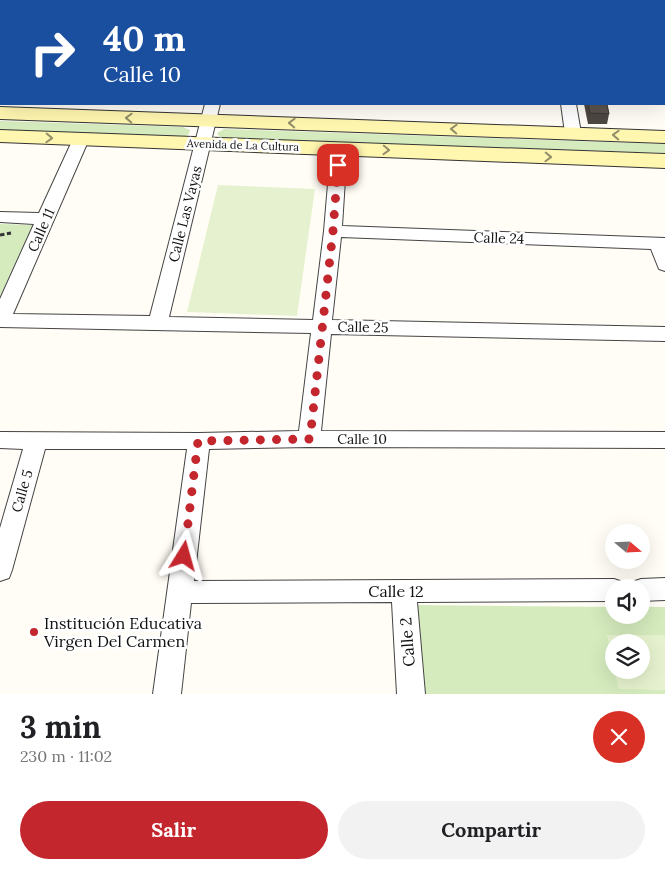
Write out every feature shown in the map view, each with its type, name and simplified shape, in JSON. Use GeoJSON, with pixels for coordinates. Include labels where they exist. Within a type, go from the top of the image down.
{"type":"FeatureCollection","features":[{"type":"Feature","properties":{"kind":"street"},"geometry":{"type":"LineString","coordinates":[[568,105],[573,133]]}},
{"type":"Feature","properties":{"kind":"street","name":"Avenida de La Cultura"},"geometry":{"type":"LineString","coordinates":[[0,113],[210,112],[665,137]]}},
{"type":"Feature","properties":{"kind":"street","name":"Calle Las Vayas"},"geometry":{"type":"LineString","coordinates":[[158,324],[210,112]]}},
{"type":"Feature","properties":{"kind":"street","name":"Avenida de La Cultura"},"geometry":{"type":"LineString","coordinates":[[0,136],[665,161]]}},
{"type":"Feature","properties":{"kind":"street","name":"Calle 11"},"geometry":{"type":"LineString","coordinates":[[0,320],[81,139]]}},
{"type":"Feature","properties":{"kind":"street"},"geometry":{"type":"LineString","coordinates":[[310,439],[333,231],[339,149]]}},
{"type":"Feature","properties":{"kind":"street"},"geometry":{"type":"LineString","coordinates":[[0,218],[45,219]]}},
{"type":"Feature","properties":{"kind":"street","name":"Calle 24"},"geometry":{"type":"LineString","coordinates":[[333,231],[661,244]]}},
{"type":"Feature","properties":{"kind":"street"},"geometry":{"type":"LineString","coordinates":[[661,244],[665,265]]}},
{"type":"Feature","properties":{"kind":"street","name":"Calle 25"},"geometry":{"type":"LineString","coordinates":[[0,320],[665,334]]}},
{"type":"Feature","properties":{"kind":"street","name":"Calle 10"},"geometry":{"type":"LineString","coordinates":[[0,440],[665,440]]}},
{"type":"Feature","properties":{"kind":"street","name":"Calle 5"},"geometry":{"type":"LineString","coordinates":[[0,570],[36,441]]}},
{"type":"Feature","properties":{"kind":"street"},"geometry":{"type":"LineString","coordinates":[[166,694],[198,441]]}},
{"type":"Feature","properties":{"kind":"street","name":"Calle 12"},"geometry":{"type":"LineString","coordinates":[[179,592],[605,590]]}},
{"type":"Feature","properties":{"kind":"street"},"geometry":{"type":"LineString","coordinates":[[650,590],[665,590]]}},
{"type":"Feature","properties":{"kind":"street","name":"Calle 2"},"geometry":{"type":"LineString","coordinates":[[404,591],[411,694]]}},
{"type":"Feature","properties":{"kind":"green space"},"geometry":{"type":"Polygon","coordinates":[[[0,121],[183,127],[190,130],[189,134],[185,137],[0,130],[0,121]]]}},
{"type":"Feature","properties":{"kind":"green space"},"geometry":{"type":"Polygon","coordinates":[[[224,129],[665,144],[665,153],[221,138],[217,133],[224,129]]]}},
{"type":"Feature","properties":{"kind":"green space"},"geometry":{"type":"Polygon","coordinates":[[[218,185],[315,189],[297,316],[187,312],[218,185]]]}},
{"type":"Feature","properties":{"kind":"green space"},"geometry":{"type":"Polygon","coordinates":[[[0,224],[33,225],[0,296],[0,224]]]}},
{"type":"Feature","properties":{"kind":"green space"},"geometry":{"type":"Polygon","coordinates":[[[414,605],[605,607],[605,624],[650,624],[650,607],[665,607],[665,694],[420,694],[414,605]]]}},
{"type":"Feature","properties":{"kind":"green space"},"geometry":{"type":"Polygon","coordinates":[[[650,635],[665,635],[665,690],[619,689],[616,679],[650,679],[650,635]]]}},
{"type":"Feature","properties":{"kind":"building"},"geometry":{"type":"Polygon","coordinates":[[[588,105],[607,105],[609,114],[590,113],[588,105]]]}},
{"type":"Feature","properties":{"kind":"place","name":"Institución Educativa Virgen Del Carmen"},"geometry":{"type":"Point","coordinates":[34,632]}},
{"type":"Feature","properties":{"kind":"route"},"geometry":{"type":"LineString","coordinates":[[184,556],[198,441],[310,439],[333,231],[338,165]]}}]}
